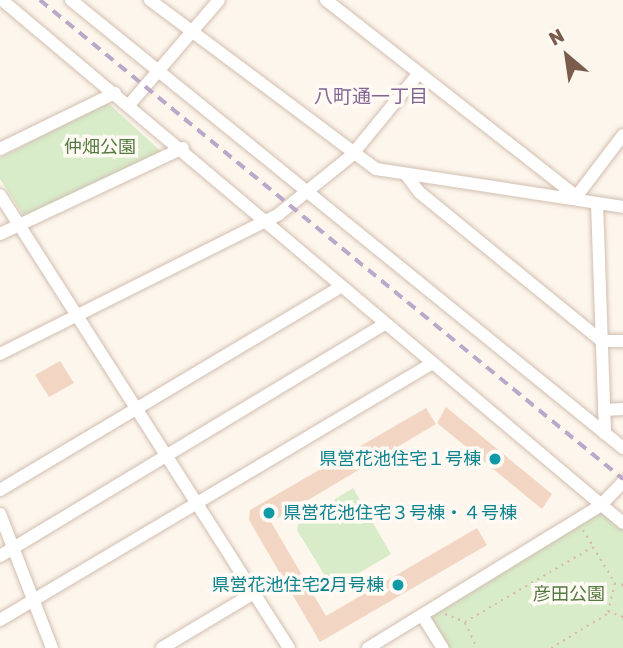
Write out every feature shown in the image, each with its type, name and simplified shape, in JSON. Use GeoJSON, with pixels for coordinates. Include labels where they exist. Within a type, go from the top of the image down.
{"type":"FeatureCollection","features":[{"type":"Feature","properties":{"kind":"street"},"geometry":{"type":"LineString","coordinates":[[71,0],[623,448]]}},
{"type":"Feature","properties":{"kind":"street"},"geometry":{"type":"LineString","coordinates":[[149,0],[351,156],[407,176],[576,197],[623,207]]}},
{"type":"Feature","properties":{"kind":"street"},"geometry":{"type":"LineString","coordinates":[[129,105],[195,34],[219,0]]}},
{"type":"Feature","properties":{"kind":"street"},"geometry":{"type":"LineString","coordinates":[[326,0],[576,197]]}},
{"type":"Feature","properties":{"kind":"street"},"geometry":{"type":"LineString","coordinates":[[2,1],[270,220],[384,324],[623,523]]}},
{"type":"Feature","properties":{"kind":"street"},"geometry":{"type":"LineString","coordinates":[[0,354],[270,220],[351,156],[419,73]]}},
{"type":"Feature","properties":{"kind":"street"},"geometry":{"type":"LineString","coordinates":[[0,149],[115,93]]}},
{"type":"Feature","properties":{"kind":"street"},"geometry":{"type":"LineString","coordinates":[[576,197],[623,135]]}},
{"type":"Feature","properties":{"kind":"street"},"geometry":{"type":"LineString","coordinates":[[0,234],[183,148]]}},
{"type":"Feature","properties":{"kind":"street"},"geometry":{"type":"LineString","coordinates":[[407,176],[419,192],[601,341],[623,341]]}},
{"type":"Feature","properties":{"kind":"street"},"geometry":{"type":"LineString","coordinates":[[0,195],[289,648]]}},
{"type":"Feature","properties":{"kind":"street"},"geometry":{"type":"LineString","coordinates":[[597,203],[606,434]]}},
{"type":"Feature","properties":{"kind":"street"},"geometry":{"type":"LineString","coordinates":[[0,490],[342,286]]}},
{"type":"Feature","properties":{"kind":"street"},"geometry":{"type":"LineString","coordinates":[[0,556],[384,324]]}},
{"type":"Feature","properties":{"kind":"street"},"geometry":{"type":"LineString","coordinates":[[0,620],[194,500],[431,364]]}},
{"type":"Feature","properties":{"kind":"street"},"geometry":{"type":"LineString","coordinates":[[604,410],[623,410]]}},
{"type":"Feature","properties":{"kind":"street"},"geometry":{"type":"LineString","coordinates":[[368,648],[601,505],[623,482]]}},
{"type":"Feature","properties":{"kind":"street"},"geometry":{"type":"LineString","coordinates":[[0,514],[52,648]]}},
{"type":"Feature","properties":{"kind":"street"},"geometry":{"type":"LineString","coordinates":[[162,648],[254,593]]}},
{"type":"Feature","properties":{"kind":"street"},"geometry":{"type":"LineString","coordinates":[[427,612],[443,648]]}},
{"type":"Feature","properties":{"kind":"path"},"geometry":{"type":"LineString","coordinates":[[577,520],[615,583],[609,613]]}},
{"type":"Feature","properties":{"kind":"path"},"geometry":{"type":"LineString","coordinates":[[427,612],[465,622],[593,547]]}},
{"type":"Feature","properties":{"kind":"path"},"geometry":{"type":"LineString","coordinates":[[615,583],[623,585]]}},
{"type":"Feature","properties":{"kind":"path"},"geometry":{"type":"LineString","coordinates":[[551,648],[609,613],[623,617]]}},
{"type":"Feature","properties":{"kind":"path"},"geometry":{"type":"LineString","coordinates":[[465,622],[477,648]]}},
{"type":"Feature","properties":{"kind":"green space","name":"仲畑公園"},"geometry":{"type":"Polygon","coordinates":[[[107,102],[167,157],[26,219],[0,179],[0,158],[107,102]]]}},
{"type":"Feature","properties":{"kind":"green space"},"geometry":{"type":"Polygon","coordinates":[[[353,488],[391,554],[339,585],[330,584],[297,530],[299,521],[353,488]]]}},
{"type":"Feature","properties":{"kind":"green space","name":"彦田公園"},"geometry":{"type":"Polygon","coordinates":[[[599,511],[623,528],[623,648],[445,648],[425,615],[599,511]]]}},
{"type":"Feature","properties":{"kind":"building"},"geometry":{"type":"Polygon","coordinates":[[[60,361],[74,383],[49,397],[35,375],[60,361]]]}},
{"type":"Feature","properties":{"kind":"building","name":"県営花池住宅１号棟"},"geometry":{"type":"Polygon","coordinates":[[[446,407],[552,494],[542,509],[437,423],[446,407]]]}},
{"type":"Feature","properties":{"kind":"building","name":"県営花池住宅３号棟・４号棟"},"geometry":{"type":"Polygon","coordinates":[[[426,408],[436,424],[271,522],[326,616],[477,528],[487,545],[320,642],[249,520],[250,510],[426,408]]]}},
{"type":"Feature","properties":{"kind":"railway"},"geometry":{"type":"LineString","coordinates":[[40,0],[623,479]]}},
{"type":"Feature","properties":{"kind":"place","name":"県営花池住宅１号棟"},"geometry":{"type":"Point","coordinates":[495,459]}},
{"type":"Feature","properties":{"kind":"place","name":"県営花池住宅３号棟・４号棟"},"geometry":{"type":"Point","coordinates":[269,513]}},
{"type":"Feature","properties":{"kind":"place","name":"県営花池住宅2月号棟"},"geometry":{"type":"Point","coordinates":[398,585]}},
{"type":"Feature","properties":{"kind":"district","name":"八町通一丁目"},"geometry":{"type":"Point","coordinates":[371,97]}}]}
